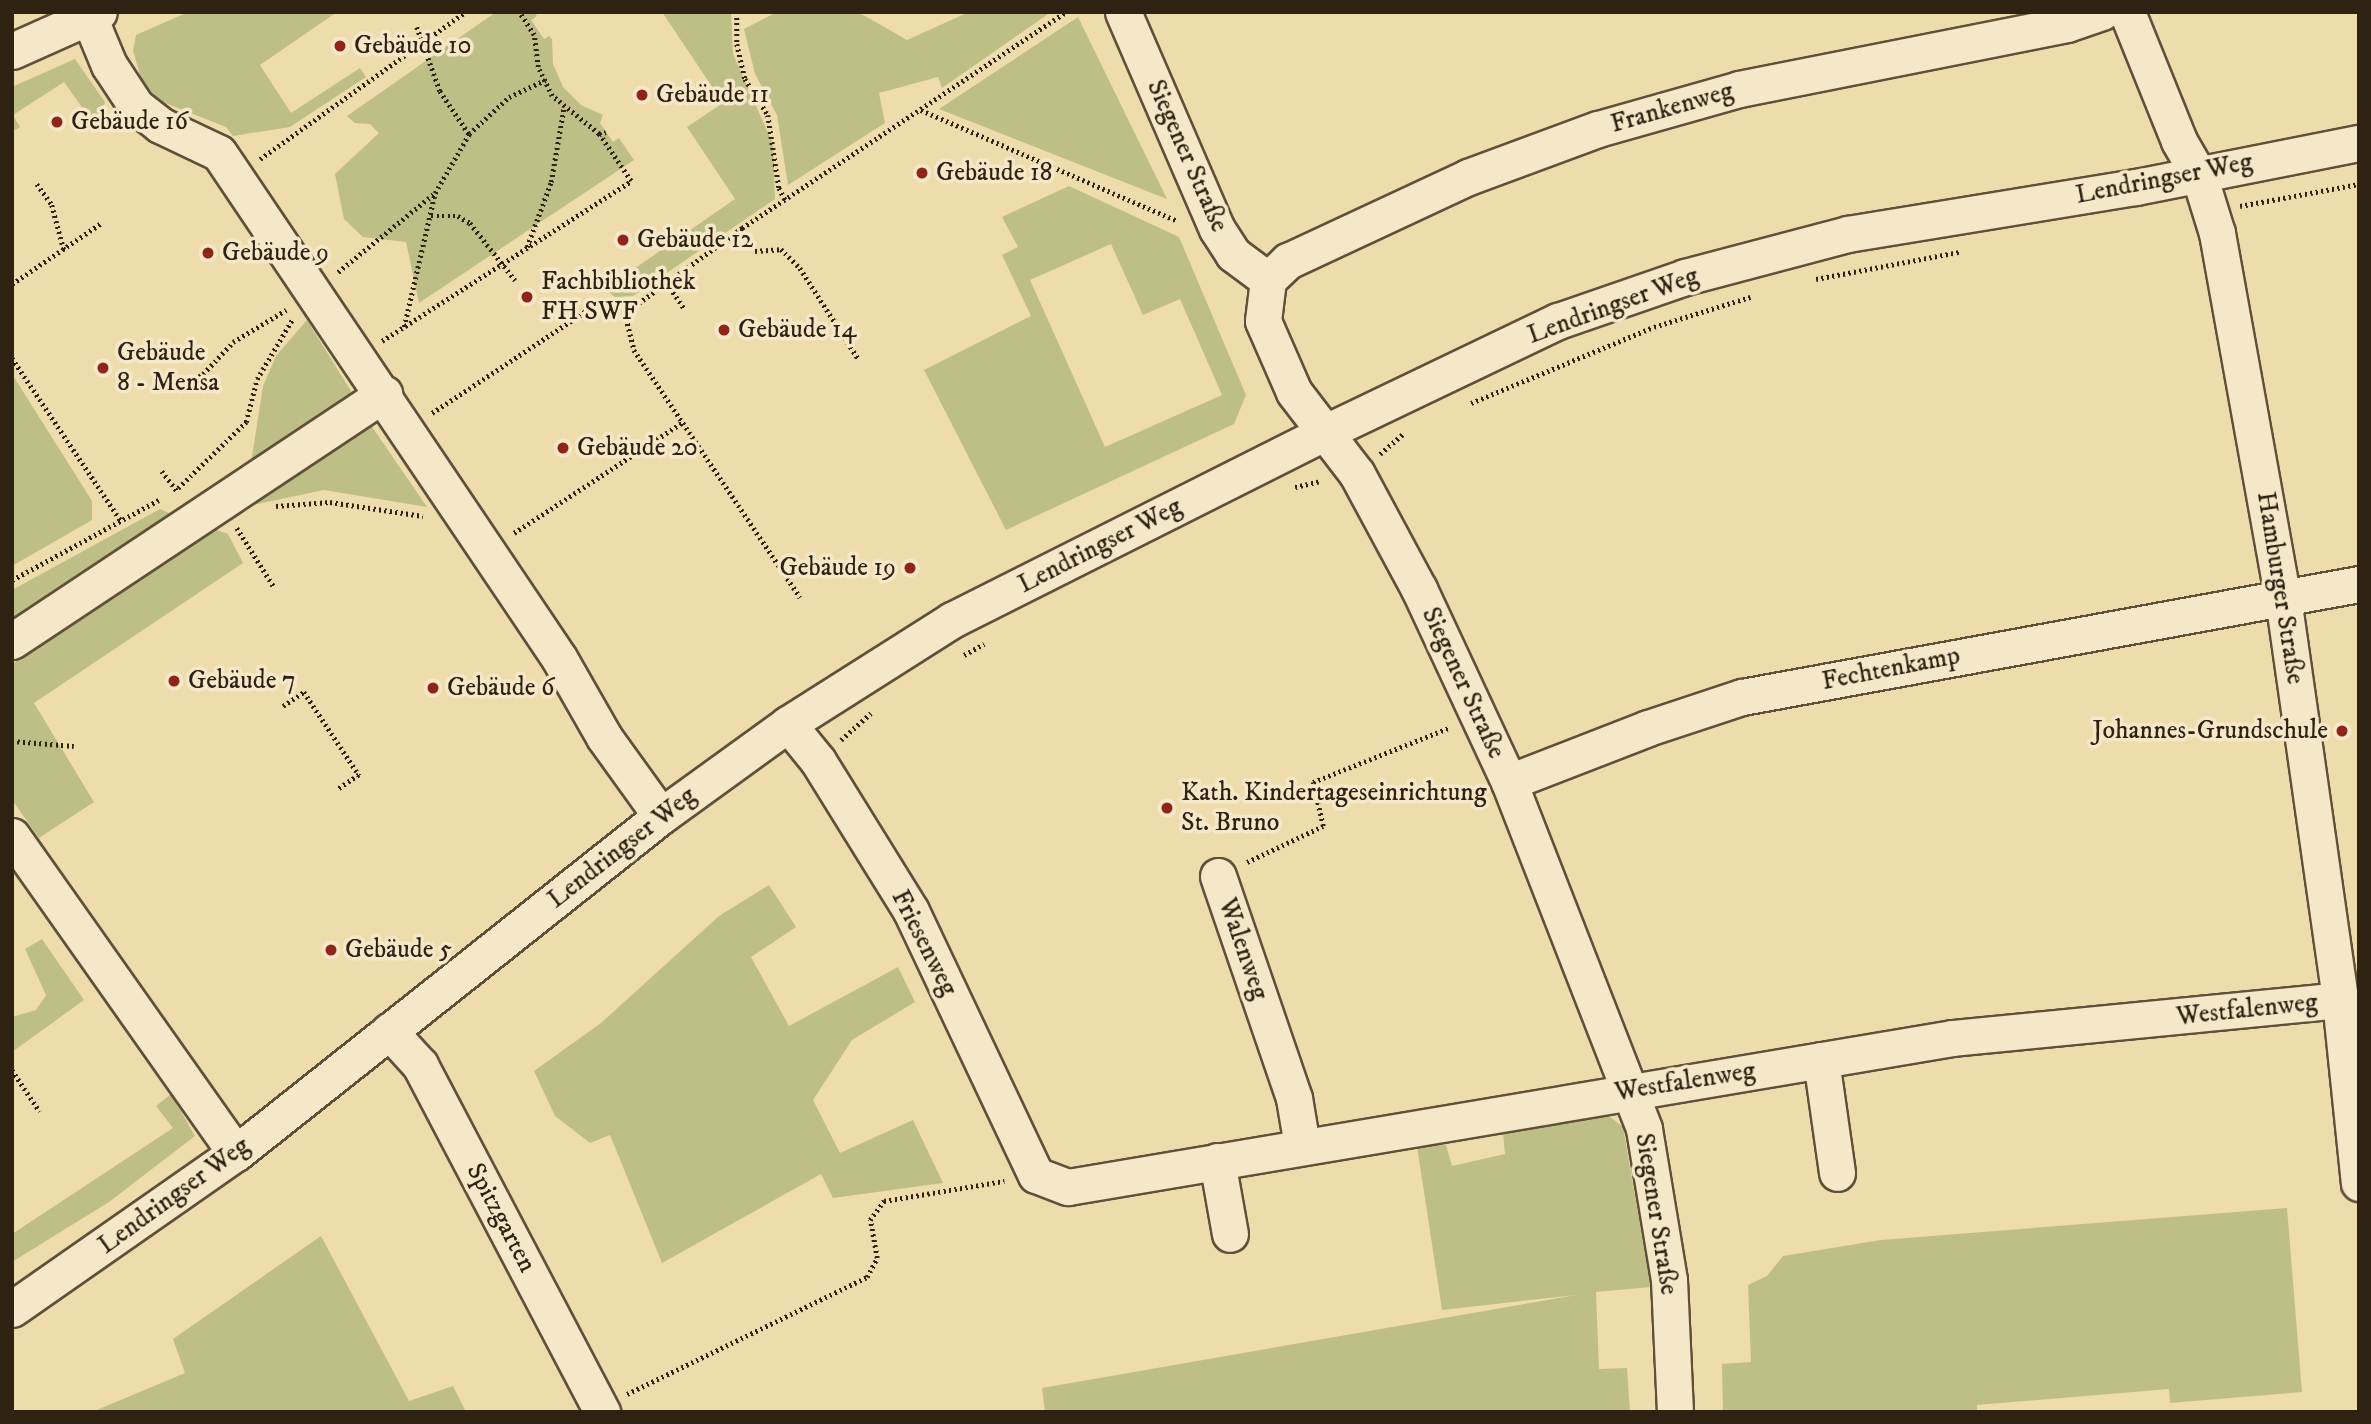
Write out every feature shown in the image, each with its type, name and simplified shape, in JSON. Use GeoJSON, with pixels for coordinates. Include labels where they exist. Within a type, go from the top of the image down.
{"type":"FeatureCollection","features":[{"type":"Feature","properties":{"kind":"street","name":"Siegener Straße"},"geometry":{"type":"LineString","coordinates":[[1123,12],[1217,229],[1233,254],[1268,280],[1263,321],[1294,392],[1357,474],[1419,589],[1509,782],[1644,1129],[1669,1280],[1675,1412]]}},
{"type":"Feature","properties":{"kind":"street","name":"Frankenweg"},"geometry":{"type":"LineString","coordinates":[[1268,280],[1288,261],[1468,177],[1598,129],[1739,89],[2067,24],[2102,12]]}},
{"type":"Feature","properties":{"kind":"street","name":"Hamburger Straße"},"geometry":{"type":"LineString","coordinates":[[2127,12],[2179,141],[2199,175],[2210,211],[2283,598],[2340,1000],[2359,1183]]}},
{"type":"Feature","properties":{"kind":"street"},"geometry":{"type":"LineString","coordinates":[[12,51],[94,15],[109,65],[136,106],[160,125],[219,153],[306,297],[384,394],[596,715],[604,737],[661,816]]}},
{"type":"Feature","properties":{"kind":"street","name":"Lendringser Weg"},"geometry":{"type":"LineString","coordinates":[[12,1309],[236,1153],[661,816],[788,724],[952,621],[1326,432],[1558,321],[1685,277],[1848,234],[2199,175],[2359,143]]}},
{"type":"Feature","properties":{"kind":"street"},"geometry":{"type":"LineString","coordinates":[[12,640],[221,518],[384,394]]}},
{"type":"Feature","properties":{"kind":"street","name":"Fechtenkamp"},"geometry":{"type":"LineString","coordinates":[[1509,782],[1648,727],[1742,697],[2359,584]]}},
{"type":"Feature","properties":{"kind":"street","name":"Friesenweg"},"geometry":{"type":"LineString","coordinates":[[788,724],[818,761],[911,911],[1036,1175]]}},
{"type":"Feature","properties":{"kind":"street"},"geometry":{"type":"LineString","coordinates":[[12,836],[236,1153]]}},
{"type":"Feature","properties":{"kind":"street","name":"Walenweg"},"geometry":{"type":"LineString","coordinates":[[1218,876],[1294,1098],[1302,1146]]}},
{"type":"Feature","properties":{"kind":"street","name":"Westfalenweg"},"geometry":{"type":"LineString","coordinates":[[1036,1175],[1068,1187],[1953,1038],[2340,1000]]}},
{"type":"Feature","properties":{"kind":"street","name":"Spitzgarten"},"geometry":{"type":"LineString","coordinates":[[390,1031],[420,1065],[600,1409]]}},
{"type":"Feature","properties":{"kind":"street"},"geometry":{"type":"LineString","coordinates":[[1821,1060],[1838,1173]]}},
{"type":"Feature","properties":{"kind":"street"},"geometry":{"type":"LineString","coordinates":[[1217,1161],[1230,1234]]}},
{"type":"Feature","properties":{"kind":"path"},"geometry":{"type":"LineString","coordinates":[[251,165],[465,12]]}},
{"type":"Feature","properties":{"kind":"path"},"geometry":{"type":"LineString","coordinates":[[373,347],[631,181],[599,134],[564,106],[545,80],[536,32],[519,12]]}},
{"type":"Feature","properties":{"kind":"path"},"geometry":{"type":"LineString","coordinates":[[737,12],[737,44],[745,79],[768,115],[779,188],[786,201]]}},
{"type":"Feature","properties":{"kind":"path"},"geometry":{"type":"LineString","coordinates":[[407,430],[589,309],[625,313],[742,228],[1066,12]]}},
{"type":"Feature","properties":{"kind":"path"},"geometry":{"type":"LineString","coordinates":[[417,27],[440,91],[469,134]]}},
{"type":"Feature","properties":{"kind":"path"},"geometry":{"type":"LineString","coordinates":[[404,327],[435,193],[469,134],[509,97],[545,80]]}},
{"type":"Feature","properties":{"kind":"path"},"geometry":{"type":"LineString","coordinates":[[527,248],[551,182],[564,106]]}},
{"type":"Feature","properties":{"kind":"path"},"geometry":{"type":"LineString","coordinates":[[921,110],[1206,234],[1217,229]]}},
{"type":"Feature","properties":{"kind":"path"},"geometry":{"type":"LineString","coordinates":[[599,134],[606,132]]}},
{"type":"Feature","properties":{"kind":"path"},"geometry":{"type":"LineString","coordinates":[[37,184],[52,205],[64,250]]}},
{"type":"Feature","properties":{"kind":"path"},"geometry":{"type":"LineString","coordinates":[[2210,211],[2359,184]]}},
{"type":"Feature","properties":{"kind":"path"},"geometry":{"type":"LineString","coordinates":[[185,385],[204,374],[233,342],[306,297],[435,193]]}},
{"type":"Feature","properties":{"kind":"path"},"geometry":{"type":"LineString","coordinates":[[431,216],[458,216],[470,223],[515,280]]}},
{"type":"Feature","properties":{"kind":"path"},"geometry":{"type":"LineString","coordinates":[[12,284],[100,224]]}},
{"type":"Feature","properties":{"kind":"path"},"geometry":{"type":"LineString","coordinates":[[742,228],[755,251],[780,248],[800,268],[859,360]]}},
{"type":"Feature","properties":{"kind":"path"},"geometry":{"type":"LineString","coordinates":[[1804,282],[1964,252]]}},
{"type":"Feature","properties":{"kind":"path"},"geometry":{"type":"LineString","coordinates":[[667,283],[685,310]]}},
{"type":"Feature","properties":{"kind":"path"},"geometry":{"type":"LineString","coordinates":[[1466,405],[1654,327],[1753,296]]}},
{"type":"Feature","properties":{"kind":"path"},"geometry":{"type":"LineString","coordinates":[[12,580],[176,491],[246,422],[257,379],[306,297]]}},
{"type":"Feature","properties":{"kind":"path"},"geometry":{"type":"LineString","coordinates":[[625,313],[634,350],[800,597]]}},
{"type":"Feature","properties":{"kind":"path"},"geometry":{"type":"LineString","coordinates":[[12,358],[121,521]]}},
{"type":"Feature","properties":{"kind":"path"},"geometry":{"type":"LineString","coordinates":[[486,551],[551,505],[683,422]]}},
{"type":"Feature","properties":{"kind":"path"},"geometry":{"type":"LineString","coordinates":[[1284,492],[1357,474],[1408,430]]}},
{"type":"Feature","properties":{"kind":"path"},"geometry":{"type":"LineString","coordinates":[[162,471],[176,491],[221,518],[274,587]]}},
{"type":"Feature","properties":{"kind":"path"},"geometry":{"type":"LineString","coordinates":[[263,508],[330,502],[467,522]]}},
{"type":"Feature","properties":{"kind":"path"},"geometry":{"type":"LineString","coordinates":[[954,660],[990,641]]}},
{"type":"Feature","properties":{"kind":"path"},"geometry":{"type":"LineString","coordinates":[[283,706],[304,692],[359,775],[337,790]]}},
{"type":"Feature","properties":{"kind":"path"},"geometry":{"type":"LineString","coordinates":[[818,761],[875,709]]}},
{"type":"Feature","properties":{"kind":"path","name":"Walenweg"},"geometry":{"type":"LineString","coordinates":[[1218,876],[1323,826],[1313,782],[1478,717]]}},
{"type":"Feature","properties":{"kind":"path"},"geometry":{"type":"LineString","coordinates":[[12,741],[75,746]]}},
{"type":"Feature","properties":{"kind":"path"},"geometry":{"type":"LineString","coordinates":[[12,1070],[40,1112]]}},
{"type":"Feature","properties":{"kind":"path"},"geometry":{"type":"LineString","coordinates":[[600,1409],[750,1330],[867,1277],[877,1258],[870,1220],[884,1201],[1036,1175]]}},
{"type":"Feature","properties":{"kind":"green space"},"geometry":{"type":"Polygon","coordinates":[[[188,12],[337,12],[260,65],[291,113],[360,68],[366,77],[290,127],[233,136],[226,127],[160,101],[142,81],[133,51],[136,35],[188,12]]]}},
{"type":"Feature","properties":{"kind":"green space"},"geometry":{"type":"Polygon","coordinates":[[[496,12],[534,12],[537,16],[531,20],[544,39],[549,36],[552,39],[553,64],[563,87],[581,105],[603,115],[600,123],[606,132],[613,142],[619,138],[634,160],[419,303],[406,242],[363,237],[344,219],[335,174],[379,133],[370,124],[355,123],[347,116],[496,12]]]}},
{"type":"Feature","properties":{"kind":"green space"},"geometry":{"type":"Polygon","coordinates":[[[662,12],[731,12],[733,54],[773,144],[775,199],[633,296],[615,297],[605,289],[735,199],[687,127],[723,103],[662,12]]]}},
{"type":"Feature","properties":{"kind":"green space"},"geometry":{"type":"Polygon","coordinates":[[[777,12],[858,12],[907,40],[969,12],[1051,12],[942,88],[938,77],[879,93],[885,123],[788,185],[777,115],[755,74],[744,29],[777,12]]]}},
{"type":"Feature","properties":{"kind":"green space"},"geometry":{"type":"Polygon","coordinates":[[[1078,17],[1167,199],[939,109],[1078,17]]]}},
{"type":"Feature","properties":{"kind":"green space"},"geometry":{"type":"Polygon","coordinates":[[[75,59],[105,102],[100,115],[91,120],[64,82],[13,115],[20,127],[12,132],[12,87],[75,59]]]}},
{"type":"Feature","properties":{"kind":"green space"},"geometry":{"type":"Polygon","coordinates":[[[1069,186],[1179,237],[1246,395],[1234,424],[1006,530],[924,370],[1031,316],[1002,255],[1018,247],[1002,217],[1069,186]],[[1111,244],[1030,280],[1105,447],[1222,395],[1180,299],[1143,315],[1111,244]]]}},
{"type":"Feature","properties":{"kind":"green space"},"geometry":{"type":"Polygon","coordinates":[[[307,320],[354,396],[251,463],[263,386],[276,356],[307,320]]]}},
{"type":"Feature","properties":{"kind":"green space"},"geometry":{"type":"Polygon","coordinates":[[[12,374],[92,501],[92,520],[12,566],[12,374]]]}},
{"type":"Feature","properties":{"kind":"green space"},"geometry":{"type":"Polygon","coordinates":[[[368,421],[427,507],[324,490],[253,505],[247,499],[368,421]]]}},
{"type":"Feature","properties":{"kind":"green space"},"geometry":{"type":"Polygon","coordinates":[[[160,509],[174,515],[12,620],[12,590],[160,509]]]}},
{"type":"Feature","properties":{"kind":"green space"},"geometry":{"type":"Polygon","coordinates":[[[209,527],[228,534],[243,563],[34,703],[94,802],[39,838],[12,800],[12,664],[209,527]]]}},
{"type":"Feature","properties":{"kind":"green space"},"geometry":{"type":"Polygon","coordinates":[[[769,885],[796,927],[751,957],[789,1026],[898,967],[915,1002],[852,1040],[813,1100],[840,1153],[913,1120],[943,1183],[833,1198],[821,1174],[662,1263],[610,1135],[590,1143],[555,1116],[534,1071],[601,1023],[719,916],[769,885]]]}},
{"type":"Feature","properties":{"kind":"green space"},"geometry":{"type":"Polygon","coordinates":[[[42,939],[84,1000],[12,1052],[12,1017],[36,1010],[46,995],[25,949],[42,939]]]}},
{"type":"Feature","properties":{"kind":"green space"},"geometry":{"type":"Polygon","coordinates":[[[171,1094],[195,1136],[109,1202],[12,1262],[12,1234],[173,1128],[156,1106],[171,1094]]]}},
{"type":"Feature","properties":{"kind":"green space"},"geometry":{"type":"Polygon","coordinates":[[[1609,1116],[1623,1127],[1651,1287],[1596,1292],[1599,1369],[1627,1368],[1630,1412],[1045,1412],[1042,1388],[1576,1295],[1442,1310],[1417,1146],[1446,1145],[1452,1166],[1505,1154],[1503,1133],[1609,1116]]]}},
{"type":"Feature","properties":{"kind":"green space"},"geometry":{"type":"Polygon","coordinates":[[[2287,1208],[2302,1392],[2170,1403],[2169,1389],[1977,1405],[1977,1412],[1723,1412],[1722,1364],[1751,1362],[1748,1285],[1767,1276],[1783,1256],[1881,1240],[2287,1208]]]}},
{"type":"Feature","properties":{"kind":"green space"},"geometry":{"type":"Polygon","coordinates":[[[321,1236],[409,1401],[453,1386],[466,1412],[92,1412],[185,1373],[173,1339],[321,1236]]]}},
{"type":"Feature","properties":{"kind":"place","name":"Gebäude 10"},"geometry":{"type":"Point","coordinates":[340,46]}},
{"type":"Feature","properties":{"kind":"place","name":"Gebäude 11"},"geometry":{"type":"Point","coordinates":[642,95]}},
{"type":"Feature","properties":{"kind":"place","name":"Gebäude 16"},"geometry":{"type":"Point","coordinates":[57,122]}},
{"type":"Feature","properties":{"kind":"place","name":"Gebäude 18"},"geometry":{"type":"Point","coordinates":[922,173]}},
{"type":"Feature","properties":{"kind":"place","name":"Gebäude 12"},"geometry":{"type":"Point","coordinates":[623,240]}},
{"type":"Feature","properties":{"kind":"place","name":"Gebäude 9"},"geometry":{"type":"Point","coordinates":[208,253]}},
{"type":"Feature","properties":{"kind":"place","name":"Fachbibliothek FH SWF"},"geometry":{"type":"Point","coordinates":[527,297]}},
{"type":"Feature","properties":{"kind":"place","name":"Gebäude 14"},"geometry":{"type":"Point","coordinates":[724,330]}},
{"type":"Feature","properties":{"kind":"place","name":"Gebäude 8 - Mensa"},"geometry":{"type":"Point","coordinates":[103,368]}},
{"type":"Feature","properties":{"kind":"place","name":"Gebäude 20"},"geometry":{"type":"Point","coordinates":[563,448]}},
{"type":"Feature","properties":{"kind":"place","name":"Gebäude 19"},"geometry":{"type":"Point","coordinates":[910,568]}},
{"type":"Feature","properties":{"kind":"place","name":"Gebäude 7"},"geometry":{"type":"Point","coordinates":[174,681]}},
{"type":"Feature","properties":{"kind":"place","name":"Gebäude 6"},"geometry":{"type":"Point","coordinates":[433,688]}},
{"type":"Feature","properties":{"kind":"place","name":"Johannes-Grundschule"},"geometry":{"type":"Point","coordinates":[2342,731]}},
{"type":"Feature","properties":{"kind":"place","name":"Kath. Kindertageseinrichtung St. Bruno"},"geometry":{"type":"Point","coordinates":[1167,808]}},
{"type":"Feature","properties":{"kind":"place","name":"Gebäude 5"},"geometry":{"type":"Point","coordinates":[331,950]}}]}
